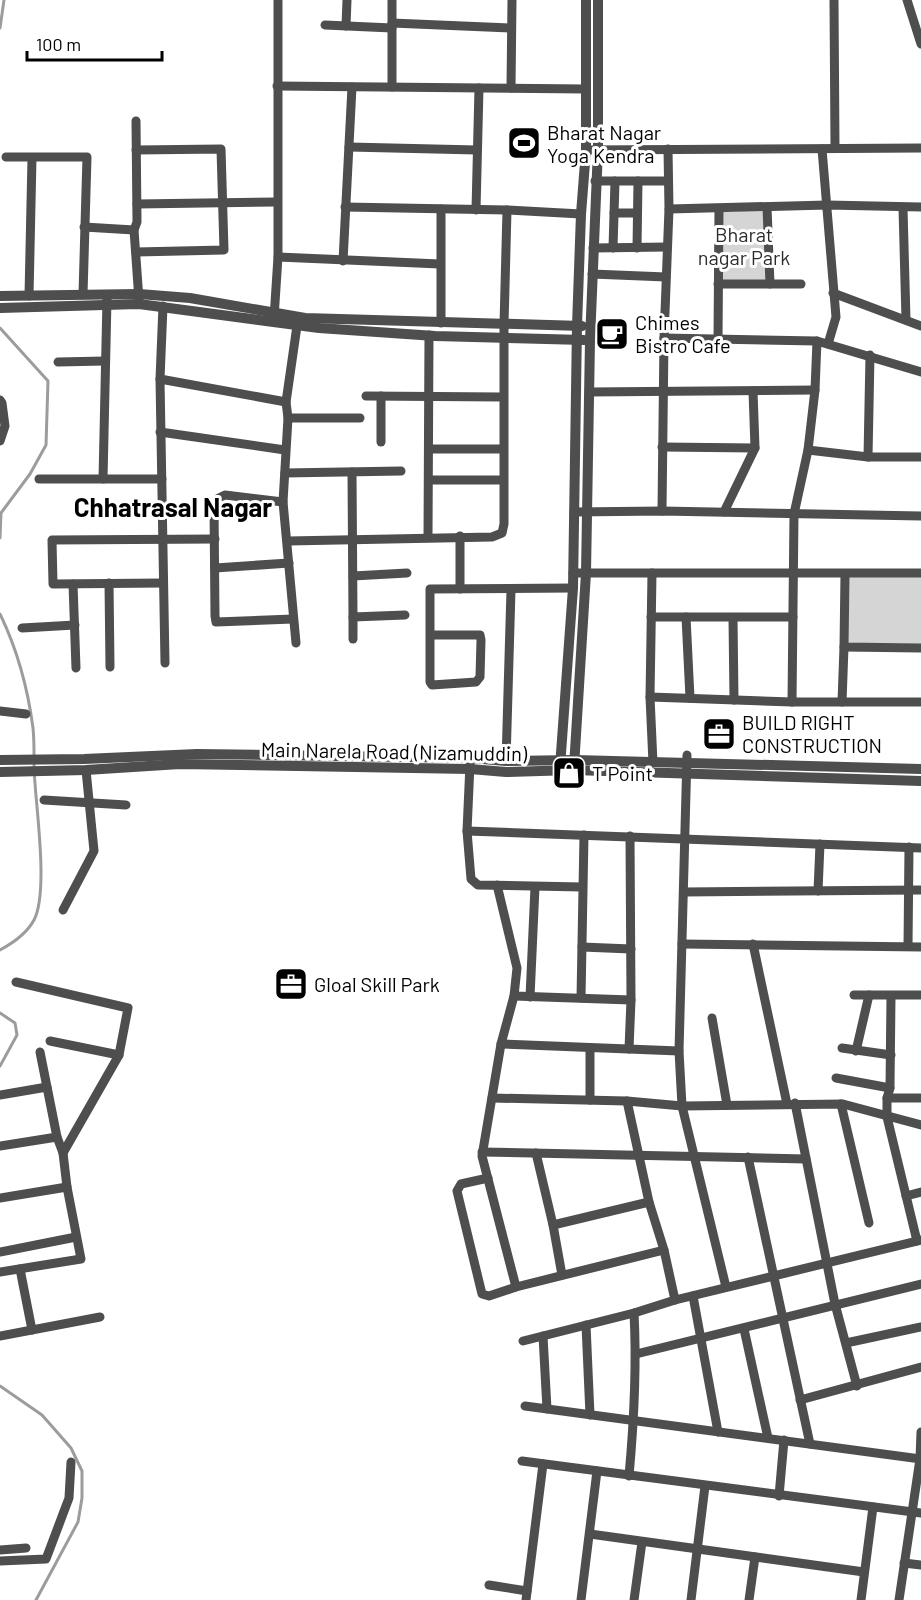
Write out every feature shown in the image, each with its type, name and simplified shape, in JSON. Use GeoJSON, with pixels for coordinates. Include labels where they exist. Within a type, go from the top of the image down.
{"type":"FeatureCollection","features":[{"type":"Feature","properties":{"kind":"street"},"geometry":{"type":"LineString","coordinates":[[274,317],[278,257],[276,202],[278,0]]}},
{"type":"Feature","properties":{"kind":"street"},"geometry":{"type":"LineString","coordinates":[[346,26],[347,0]]}},
{"type":"Feature","properties":{"kind":"street"},"geometry":{"type":"LineString","coordinates":[[392,0],[392,87]]}},
{"type":"Feature","properties":{"kind":"street"},"geometry":{"type":"LineString","coordinates":[[511,88],[512,0]]}},
{"type":"Feature","properties":{"kind":"street"},"geometry":{"type":"LineString","coordinates":[[560,765],[573,588],[577,326],[586,150],[586,0]]}},
{"type":"Feature","properties":{"kind":"street"},"geometry":{"type":"LineString","coordinates":[[574,765],[588,512],[590,327],[598,149],[598,0]]}},
{"type":"Feature","properties":{"kind":"street"},"geometry":{"type":"LineString","coordinates":[[834,0],[835,147]]}},
{"type":"Feature","properties":{"kind":"street"},"geometry":{"type":"LineString","coordinates":[[907,0],[921,44]]}},
{"type":"Feature","properties":{"kind":"street"},"geometry":{"type":"LineString","coordinates":[[325,25],[511,27]]}},
{"type":"Feature","properties":{"kind":"street"},"geometry":{"type":"LineString","coordinates":[[277,86],[586,89]]}},
{"type":"Feature","properties":{"kind":"street"},"geometry":{"type":"LineString","coordinates":[[343,261],[352,87]]}},
{"type":"Feature","properties":{"kind":"street"},"geometry":{"type":"LineString","coordinates":[[476,210],[479,88]]}},
{"type":"Feature","properties":{"kind":"street"},"geometry":{"type":"LineString","coordinates":[[136,121],[137,222],[134,230],[139,299]]}},
{"type":"Feature","properties":{"kind":"street"},"geometry":{"type":"LineString","coordinates":[[349,147],[477,150]]}},
{"type":"Feature","properties":{"kind":"street"},"geometry":{"type":"LineString","coordinates":[[136,150],[221,148],[224,250],[136,252]]}},
{"type":"Feature","properties":{"kind":"street"},"geometry":{"type":"LineString","coordinates":[[586,150],[921,148]]}},
{"type":"Feature","properties":{"kind":"street"},"geometry":{"type":"LineString","coordinates":[[662,511],[664,338],[669,208],[668,149]]}},
{"type":"Feature","properties":{"kind":"street"},"geometry":{"type":"LineString","coordinates":[[822,149],[832,293],[836,317],[828,344]]}},
{"type":"Feature","properties":{"kind":"street"},"geometry":{"type":"LineString","coordinates":[[6,157],[87,157],[83,294]]}},
{"type":"Feature","properties":{"kind":"street"},"geometry":{"type":"LineString","coordinates":[[29,296],[32,158]]}},
{"type":"Feature","properties":{"kind":"street"},"geometry":{"type":"LineString","coordinates":[[595,181],[668,180]]}},
{"type":"Feature","properties":{"kind":"street"},"geometry":{"type":"LineString","coordinates":[[613,248],[615,181]]}},
{"type":"Feature","properties":{"kind":"street"},"geometry":{"type":"LineString","coordinates":[[637,248],[638,181]]}},
{"type":"Feature","properties":{"kind":"street"},"geometry":{"type":"LineString","coordinates":[[137,204],[276,202]]}},
{"type":"Feature","properties":{"kind":"street"},"geometry":{"type":"LineString","coordinates":[[669,208],[719,209],[827,205],[921,207]]}},
{"type":"Feature","properties":{"kind":"street"},"geometry":{"type":"LineString","coordinates":[[345,207],[507,210],[581,214]]}},
{"type":"Feature","properties":{"kind":"street"},"geometry":{"type":"LineString","coordinates":[[767,207],[770,284]]}},
{"type":"Feature","properties":{"kind":"street"},"geometry":{"type":"LineString","coordinates":[[903,208],[906,320]]}},
{"type":"Feature","properties":{"kind":"street"},"geometry":{"type":"LineString","coordinates":[[441,209],[441,323]]}},
{"type":"Feature","properties":{"kind":"street"},"geometry":{"type":"LineString","coordinates":[[718,339],[719,209]]}},
{"type":"Feature","properties":{"kind":"street"},"geometry":{"type":"LineString","coordinates":[[288,541],[492,537],[502,532],[507,210]]}},
{"type":"Feature","properties":{"kind":"street"},"geometry":{"type":"LineString","coordinates":[[614,213],[637,213]]}},
{"type":"Feature","properties":{"kind":"street"},"geometry":{"type":"LineString","coordinates":[[84,227],[134,230]]}},
{"type":"Feature","properties":{"kind":"street"},"geometry":{"type":"LineString","coordinates":[[593,248],[667,247]]}},
{"type":"Feature","properties":{"kind":"street"},"geometry":{"type":"LineString","coordinates":[[278,257],[440,264]]}},
{"type":"Feature","properties":{"kind":"street"},"geometry":{"type":"LineString","coordinates":[[592,274],[666,277]]}},
{"type":"Feature","properties":{"kind":"street"},"geometry":{"type":"LineString","coordinates":[[718,284],[801,284]]}},
{"type":"Feature","properties":{"kind":"street"},"geometry":{"type":"LineString","coordinates":[[832,293],[921,326]]}},
{"type":"Feature","properties":{"kind":"street"},"geometry":{"type":"LineString","coordinates":[[0,296],[83,294],[107,299]]}},
{"type":"Feature","properties":{"kind":"street"},"geometry":{"type":"LineString","coordinates":[[0,308],[107,299],[190,298],[298,321],[429,335],[590,340]]}},
{"type":"Feature","properties":{"kind":"street"},"geometry":{"type":"LineString","coordinates":[[103,478],[107,299]]}},
{"type":"Feature","properties":{"kind":"street"},"geometry":{"type":"LineString","coordinates":[[139,299],[163,306],[274,317]]}},
{"type":"Feature","properties":{"kind":"street"},"geometry":{"type":"LineString","coordinates":[[163,306],[160,432],[165,663]]}},
{"type":"Feature","properties":{"kind":"street"},"geometry":{"type":"LineString","coordinates":[[298,321],[590,327]]}},
{"type":"Feature","properties":{"kind":"street"},"geometry":{"type":"LineString","coordinates":[[296,643],[283,502],[288,418],[286,402],[298,321]]}},
{"type":"Feature","properties":{"kind":"street"},"geometry":{"type":"LineString","coordinates":[[428,537],[429,335]]}},
{"type":"Feature","properties":{"kind":"street"},"geometry":{"type":"LineString","coordinates":[[664,338],[817,341],[921,372]]}},
{"type":"Feature","properties":{"kind":"street"},"geometry":{"type":"LineString","coordinates":[[792,702],[794,514],[808,450],[815,390],[817,341]]}},
{"type":"Feature","properties":{"kind":"street"},"geometry":{"type":"LineString","coordinates":[[868,456],[870,355]]}},
{"type":"Feature","properties":{"kind":"street"},"geometry":{"type":"LineString","coordinates":[[58,362],[105,361]]}},
{"type":"Feature","properties":{"kind":"street"},"geometry":{"type":"LineString","coordinates":[[160,379],[286,402]]}},
{"type":"Feature","properties":{"kind":"street"},"geometry":{"type":"LineString","coordinates":[[589,392],[815,390]]}},
{"type":"Feature","properties":{"kind":"street"},"geometry":{"type":"LineString","coordinates":[[724,512],[755,448],[753,391]]}},
{"type":"Feature","properties":{"kind":"street"},"geometry":{"type":"LineString","coordinates":[[366,396],[503,396]]}},
{"type":"Feature","properties":{"kind":"street"},"geometry":{"type":"LineString","coordinates":[[381,396],[381,442]]}},
{"type":"Feature","properties":{"kind":"street"},"geometry":{"type":"LineString","coordinates":[[0,399],[5,426],[0,441]]}},
{"type":"Feature","properties":{"kind":"street"},"geometry":{"type":"LineString","coordinates":[[288,418],[360,418]]}},
{"type":"Feature","properties":{"kind":"street"},"geometry":{"type":"LineString","coordinates":[[160,432],[285,450]]}},
{"type":"Feature","properties":{"kind":"street"},"geometry":{"type":"LineString","coordinates":[[662,447],[755,448]]}},
{"type":"Feature","properties":{"kind":"street"},"geometry":{"type":"LineString","coordinates":[[429,449],[503,449]]}},
{"type":"Feature","properties":{"kind":"street"},"geometry":{"type":"LineString","coordinates":[[808,450],[868,456],[921,457]]}},
{"type":"Feature","properties":{"kind":"street"},"geometry":{"type":"LineString","coordinates":[[285,473],[401,471]]}},
{"type":"Feature","properties":{"kind":"street"},"geometry":{"type":"LineString","coordinates":[[352,472],[353,639]]}},
{"type":"Feature","properties":{"kind":"street"},"geometry":{"type":"LineString","coordinates":[[39,479],[162,479]]}},
{"type":"Feature","properties":{"kind":"street"},"geometry":{"type":"LineString","coordinates":[[429,480],[503,480]]}},
{"type":"Feature","properties":{"kind":"street"},"geometry":{"type":"LineString","coordinates":[[283,502],[225,495],[217,499],[214,507],[216,622],[293,619]]}},
{"type":"Feature","properties":{"kind":"street"},"geometry":{"type":"LineString","coordinates":[[574,512],[662,511],[921,516]]}},
{"type":"Feature","properties":{"kind":"street"},"geometry":{"type":"LineString","coordinates":[[460,536],[460,589]]}},
{"type":"Feature","properties":{"kind":"street"},"geometry":{"type":"LineString","coordinates":[[163,583],[53,584],[52,540],[215,539]]}},
{"type":"Feature","properties":{"kind":"street"},"geometry":{"type":"LineString","coordinates":[[215,568],[289,563]]}},
{"type":"Feature","properties":{"kind":"street"},"geometry":{"type":"LineString","coordinates":[[352,576],[407,573]]}},
{"type":"Feature","properties":{"kind":"street"},"geometry":{"type":"LineString","coordinates":[[573,573],[793,575],[921,573]]}},
{"type":"Feature","properties":{"kind":"street"},"geometry":{"type":"LineString","coordinates":[[652,573],[650,697],[652,762]]}},
{"type":"Feature","properties":{"kind":"street"},"geometry":{"type":"LineString","coordinates":[[842,702],[844,574]]}},
{"type":"Feature","properties":{"kind":"street"},"geometry":{"type":"LineString","coordinates":[[73,584],[76,668]]}},
{"type":"Feature","properties":{"kind":"street"},"geometry":{"type":"LineString","coordinates":[[109,584],[110,667]]}},
{"type":"Feature","properties":{"kind":"street"},"geometry":{"type":"LineString","coordinates":[[430,635],[480,635],[480,677],[476,682],[432,685],[430,682],[430,635],[430,588],[511,590],[573,588]]}},
{"type":"Feature","properties":{"kind":"street"},"geometry":{"type":"LineString","coordinates":[[506,761],[511,590]]}},
{"type":"Feature","properties":{"kind":"street"},"geometry":{"type":"LineString","coordinates":[[354,617],[405,615]]}},
{"type":"Feature","properties":{"kind":"street"},"geometry":{"type":"LineString","coordinates":[[651,616],[793,617]]}},
{"type":"Feature","properties":{"kind":"street"},"geometry":{"type":"LineString","coordinates":[[686,617],[690,699]]}},
{"type":"Feature","properties":{"kind":"street"},"geometry":{"type":"LineString","coordinates":[[733,618],[734,700]]}},
{"type":"Feature","properties":{"kind":"street"},"geometry":{"type":"LineString","coordinates":[[22,628],[75,625]]}},
{"type":"Feature","properties":{"kind":"street"},"geometry":{"type":"LineString","coordinates":[[844,647],[921,648]]}},
{"type":"Feature","properties":{"kind":"street"},"geometry":{"type":"LineString","coordinates":[[650,697],[792,702],[921,702]]}},
{"type":"Feature","properties":{"kind":"street"},"geometry":{"type":"LineString","coordinates":[[0,711],[26,714]]}},
{"type":"Feature","properties":{"kind":"street","name":"Main Narela Road (Nizamuddin)"},"geometry":{"type":"LineString","coordinates":[[0,760],[197,754],[470,763],[506,772],[560,765]]}},
{"type":"Feature","properties":{"kind":"street","name":"Main Narela Road (Nizamuddin)"},"geometry":{"type":"LineString","coordinates":[[0,772],[86,770],[180,764],[506,761],[560,765],[687,764],[921,769]]}},
{"type":"Feature","properties":{"kind":"street","name":"Main Narela Road (Nizamuddin)"},"geometry":{"type":"LineString","coordinates":[[574,765],[652,762],[921,781]]}},
{"type":"Feature","properties":{"kind":"street"},"geometry":{"type":"LineString","coordinates":[[470,763],[468,831],[471,879],[478,885],[582,887]]}},
{"type":"Feature","properties":{"kind":"street"},"geometry":{"type":"LineString","coordinates":[[687,764],[680,1051],[682,1106],[726,1287]]}},
{"type":"Feature","properties":{"kind":"street"},"geometry":{"type":"LineString","coordinates":[[63,910],[94,851],[86,770]]}},
{"type":"Feature","properties":{"kind":"street"},"geometry":{"type":"LineString","coordinates":[[44,800],[126,806]]}},
{"type":"Feature","properties":{"kind":"street"},"geometry":{"type":"LineString","coordinates":[[468,831],[921,848]]}},
{"type":"Feature","properties":{"kind":"street"},"geometry":{"type":"LineString","coordinates":[[581,998],[584,835]]}},
{"type":"Feature","properties":{"kind":"street"},"geometry":{"type":"LineString","coordinates":[[629,1049],[630,836]]}},
{"type":"Feature","properties":{"kind":"street"},"geometry":{"type":"LineString","coordinates":[[818,891],[820,844]]}},
{"type":"Feature","properties":{"kind":"street"},"geometry":{"type":"LineString","coordinates":[[909,848],[909,946]]}},
{"type":"Feature","properties":{"kind":"street"},"geometry":{"type":"LineString","coordinates":[[497,885],[517,968],[514,996],[501,1044],[482,1156],[516,1287]]}},
{"type":"Feature","properties":{"kind":"street"},"geometry":{"type":"LineString","coordinates":[[530,997],[535,887]]}},
{"type":"Feature","properties":{"kind":"street"},"geometry":{"type":"LineString","coordinates":[[684,892],[921,890]]}},
{"type":"Feature","properties":{"kind":"street"},"geometry":{"type":"LineString","coordinates":[[682,944],[921,947]]}},
{"type":"Feature","properties":{"kind":"street"},"geometry":{"type":"LineString","coordinates":[[753,944],[806,1159],[835,1304],[857,1386]]}},
{"type":"Feature","properties":{"kind":"street"},"geometry":{"type":"LineString","coordinates":[[582,947],[631,949]]}},
{"type":"Feature","properties":{"kind":"street"},"geometry":{"type":"LineString","coordinates":[[16,982],[128,1008],[119,1055],[63,1153]]}},
{"type":"Feature","properties":{"kind":"street"},"geometry":{"type":"LineString","coordinates":[[854,995],[921,995]]}},
{"type":"Feature","properties":{"kind":"street"},"geometry":{"type":"LineString","coordinates":[[856,1051],[869,995]]}},
{"type":"Feature","properties":{"kind":"street"},"geometry":{"type":"LineString","coordinates":[[514,996],[631,1000]]}},
{"type":"Feature","properties":{"kind":"street"},"geometry":{"type":"LineString","coordinates":[[523,1341],[634,1313],[675,1300],[919,1240],[887,1117],[887,1098],[890,1088],[891,996]]}},
{"type":"Feature","properties":{"kind":"street"},"geometry":{"type":"LineString","coordinates":[[712,1018],[727,1105]]}},
{"type":"Feature","properties":{"kind":"street"},"geometry":{"type":"LineString","coordinates":[[50,1041],[119,1055]]}},
{"type":"Feature","properties":{"kind":"street"},"geometry":{"type":"LineString","coordinates":[[501,1044],[680,1051]]}},
{"type":"Feature","properties":{"kind":"street"},"geometry":{"type":"LineString","coordinates":[[590,1048],[590,1100]]}},
{"type":"Feature","properties":{"kind":"street"},"geometry":{"type":"LineString","coordinates":[[842,1048],[891,1055]]}},
{"type":"Feature","properties":{"kind":"street"},"geometry":{"type":"LineString","coordinates":[[0,1272],[81,1259],[63,1153],[57,1137],[40,1052]]}},
{"type":"Feature","properties":{"kind":"street"},"geometry":{"type":"LineString","coordinates":[[836,1078],[890,1088]]}},
{"type":"Feature","properties":{"kind":"street"},"geometry":{"type":"LineString","coordinates":[[0,1095],[47,1087]]}},
{"type":"Feature","properties":{"kind":"street"},"geometry":{"type":"LineString","coordinates":[[492,1098],[627,1101],[682,1106],[841,1104],[921,1125]]}},
{"type":"Feature","properties":{"kind":"street"},"geometry":{"type":"LineString","coordinates":[[887,1098],[921,1098]]}},
{"type":"Feature","properties":{"kind":"street"},"geometry":{"type":"LineString","coordinates":[[627,1101],[649,1202],[664,1250],[675,1300]]}},
{"type":"Feature","properties":{"kind":"street"},"geometry":{"type":"LineString","coordinates":[[841,1104],[868,1223]]}},
{"type":"Feature","properties":{"kind":"street"},"geometry":{"type":"LineString","coordinates":[[0,1146],[57,1137]]}},
{"type":"Feature","properties":{"kind":"street"},"geometry":{"type":"LineString","coordinates":[[482,1152],[806,1159]]}},
{"type":"Feature","properties":{"kind":"street"},"geometry":{"type":"LineString","coordinates":[[536,1153],[562,1275]]}},
{"type":"Feature","properties":{"kind":"street"},"geometry":{"type":"LineString","coordinates":[[748,1157],[810,1444]]}},
{"type":"Feature","properties":{"kind":"street"},"geometry":{"type":"LineString","coordinates":[[488,1178],[461,1184],[456,1191],[482,1294],[489,1296],[516,1287],[664,1250]]}},
{"type":"Feature","properties":{"kind":"street"},"geometry":{"type":"LineString","coordinates":[[0,1198],[67,1187]]}},
{"type":"Feature","properties":{"kind":"street"},"geometry":{"type":"LineString","coordinates":[[906,1196],[921,1192]]}},
{"type":"Feature","properties":{"kind":"street"},"geometry":{"type":"LineString","coordinates":[[553,1225],[649,1202]]}},
{"type":"Feature","properties":{"kind":"street"},"geometry":{"type":"LineString","coordinates":[[0,1252],[76,1237]]}},
{"type":"Feature","properties":{"kind":"street"},"geometry":{"type":"LineString","coordinates":[[20,1269],[32,1330]]}},
{"type":"Feature","properties":{"kind":"street"},"geometry":{"type":"LineString","coordinates":[[636,1354],[921,1284]]}},
{"type":"Feature","properties":{"kind":"street"},"geometry":{"type":"LineString","coordinates":[[693,1296],[718,1432]]}},
{"type":"Feature","properties":{"kind":"street"},"geometry":{"type":"LineString","coordinates":[[629,1476],[634,1420],[636,1354],[634,1313]]}},
{"type":"Feature","properties":{"kind":"street"},"geometry":{"type":"LineString","coordinates":[[0,1336],[100,1317]]}},
{"type":"Feature","properties":{"kind":"street"},"geometry":{"type":"LineString","coordinates":[[586,1325],[590,1414]]}},
{"type":"Feature","properties":{"kind":"street"},"geometry":{"type":"LineString","coordinates":[[846,1342],[921,1327]]}},
{"type":"Feature","properties":{"kind":"street"},"geometry":{"type":"LineString","coordinates":[[744,1329],[768,1438]]}},
{"type":"Feature","properties":{"kind":"street"},"geometry":{"type":"LineString","coordinates":[[543,1336],[547,1409]]}},
{"type":"Feature","properties":{"kind":"street"},"geometry":{"type":"LineString","coordinates":[[800,1400],[921,1367]]}},
{"type":"Feature","properties":{"kind":"street"},"geometry":{"type":"LineString","coordinates":[[525,1406],[920,1459]]}},
{"type":"Feature","properties":{"kind":"street"},"geometry":{"type":"LineString","coordinates":[[899,1600],[904,1563],[916,1513],[921,1432]]}},
{"type":"Feature","properties":{"kind":"street"},"geometry":{"type":"LineString","coordinates":[[779,1496],[784,1440]]}},
{"type":"Feature","properties":{"kind":"street"},"geometry":{"type":"LineString","coordinates":[[522,1461],[916,1513]]}},
{"type":"Feature","properties":{"kind":"street"},"geometry":{"type":"LineString","coordinates":[[0,1562],[46,1559],[69,1498],[71,1462]]}},
{"type":"Feature","properties":{"kind":"street"},"geometry":{"type":"LineString","coordinates":[[489,1585],[526,1595],[543,1464]]}},
{"type":"Feature","properties":{"kind":"street"},"geometry":{"type":"LineString","coordinates":[[581,1600],[597,1471]]}},
{"type":"Feature","properties":{"kind":"street"},"geometry":{"type":"LineString","coordinates":[[691,1600],[705,1486]]}},
{"type":"Feature","properties":{"kind":"street"},"geometry":{"type":"LineString","coordinates":[[861,1600],[873,1507]]}},
{"type":"Feature","properties":{"kind":"street"},"geometry":{"type":"LineString","coordinates":[[590,1534],[864,1572]]}},
{"type":"Feature","properties":{"kind":"street"},"geometry":{"type":"LineString","coordinates":[[634,1600],[642,1542]]}},
{"type":"Feature","properties":{"kind":"street"},"geometry":{"type":"LineString","coordinates":[[0,1550],[26,1548]]}},
{"type":"Feature","properties":{"kind":"street"},"geometry":{"type":"LineString","coordinates":[[749,1600],[755,1557]]}},
{"type":"Feature","properties":{"kind":"street"},"geometry":{"type":"LineString","coordinates":[[904,1563],[921,1565]]}},
{"type":"Feature","properties":{"kind":"green space","name":"Bharat nagar Park"},"geometry":{"type":"Polygon","coordinates":[[[764,210],[767,280],[722,280],[722,212],[764,210]]]}},
{"type":"Feature","properties":{"kind":"green space"},"geometry":{"type":"Polygon","coordinates":[[[921,576],[921,644],[848,643],[848,577],[921,576]]]}},
{"type":"Feature","properties":{"kind":"waterway"},"geometry":{"type":"LineString","coordinates":[[0,28],[4,0]]}},
{"type":"Feature","properties":{"kind":"waterway"},"geometry":{"type":"LineString","coordinates":[[0,328],[48,381],[46,445],[30,474],[1,513],[0,538]]}},
{"type":"Feature","properties":{"kind":"waterway"},"geometry":{"type":"LineString","coordinates":[[0,614],[17,655],[31,714],[41,873],[38,908],[34,920],[19,937],[0,950]]}},
{"type":"Feature","properties":{"kind":"waterway"},"geometry":{"type":"LineString","coordinates":[[0,1013],[15,1023],[17,1035],[0,1066]]}},
{"type":"Feature","properties":{"kind":"waterway"},"geometry":{"type":"LineString","coordinates":[[0,1386],[42,1415],[71,1448],[82,1471],[82,1498],[78,1522],[36,1600]]}},
{"type":"Feature","properties":{"kind":"place","name":"Bharat Nagar Yoga Kendra"},"geometry":{"type":"Point","coordinates":[524,143]}},
{"type":"Feature","properties":{"kind":"place","name":"Chimes Bistro Cafe"},"geometry":{"type":"Point","coordinates":[612,334]}},
{"type":"Feature","properties":{"kind":"place","name":"BUILD RIGHT CONSTRUCTION"},"geometry":{"type":"Point","coordinates":[719,734]}},
{"type":"Feature","properties":{"kind":"place","name":"T Point"},"geometry":{"type":"Point","coordinates":[569,773]}},
{"type":"Feature","properties":{"kind":"place","name":"Gloal Skill Park"},"geometry":{"type":"Point","coordinates":[291,984]}},
{"type":"Feature","properties":{"kind":"district","name":"Chhatrasal Nagar"},"geometry":{"type":"Point","coordinates":[173,506]}}]}
